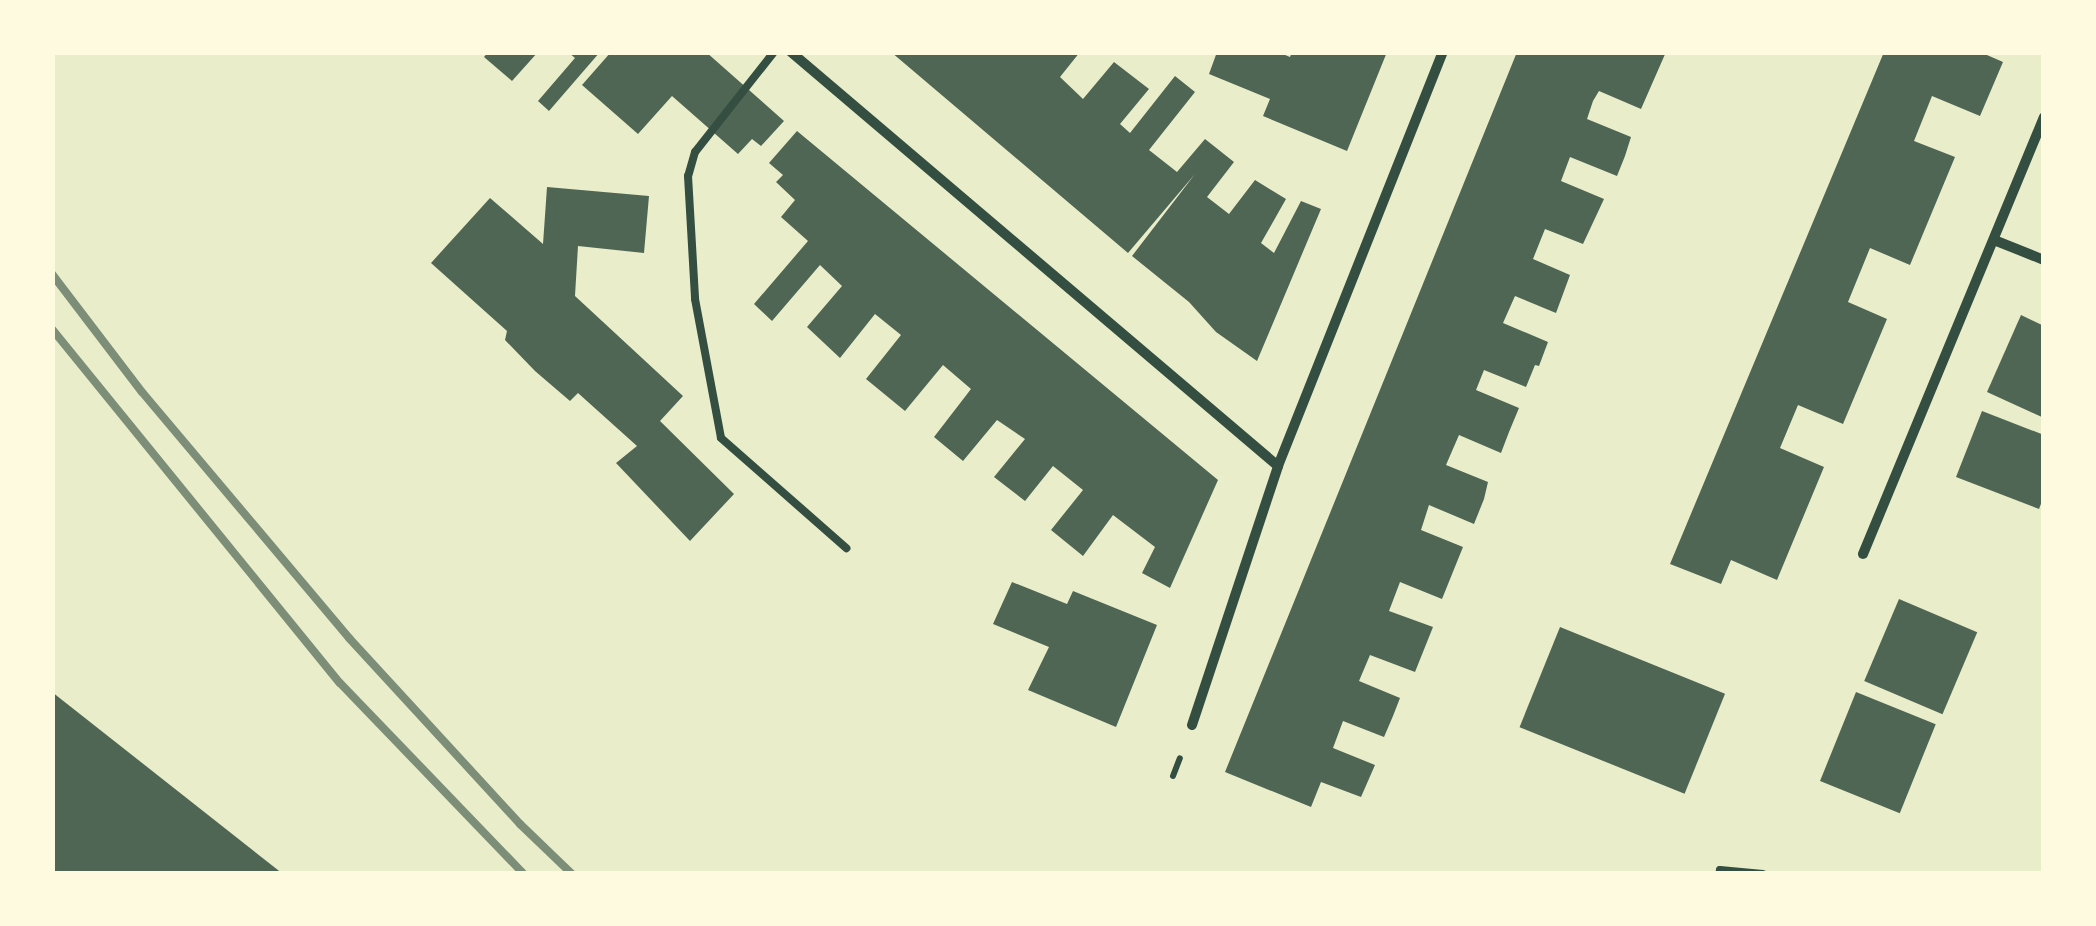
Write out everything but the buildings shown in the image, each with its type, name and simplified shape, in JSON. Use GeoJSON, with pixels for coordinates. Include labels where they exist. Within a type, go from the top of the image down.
{"type":"FeatureCollection","features":[{"type":"Feature","properties":{"kind":"street"},"geometry":{"type":"LineString","coordinates":[[791,52],[1278,466]]}},
{"type":"Feature","properties":{"kind":"street"},"geometry":{"type":"LineString","coordinates":[[1192,725],[1278,466],[1443,52]]}},
{"type":"Feature","properties":{"kind":"street"},"geometry":{"type":"LineString","coordinates":[[1862,554],[2044,116]]}},
{"type":"Feature","properties":{"kind":"street"},"geometry":{"type":"LineString","coordinates":[[1994,240],[2044,260]]}},
{"type":"Feature","properties":{"kind":"lane"},"geometry":{"type":"LineString","coordinates":[[774,52],[695,152],[688,176],[694,299],[722,438],[846,548]]}},
{"type":"Feature","properties":{"kind":"lane"},"geometry":{"type":"LineString","coordinates":[[1719,874],[1763,874]]}},
{"type":"Feature","properties":{"kind":"railway"},"geometry":{"type":"LineString","coordinates":[[52,274],[142,392],[349,638],[520,824],[572,874]]}},
{"type":"Feature","properties":{"kind":"railway"},"geometry":{"type":"LineString","coordinates":[[52,329],[340,683],[524,874]]}}]}
